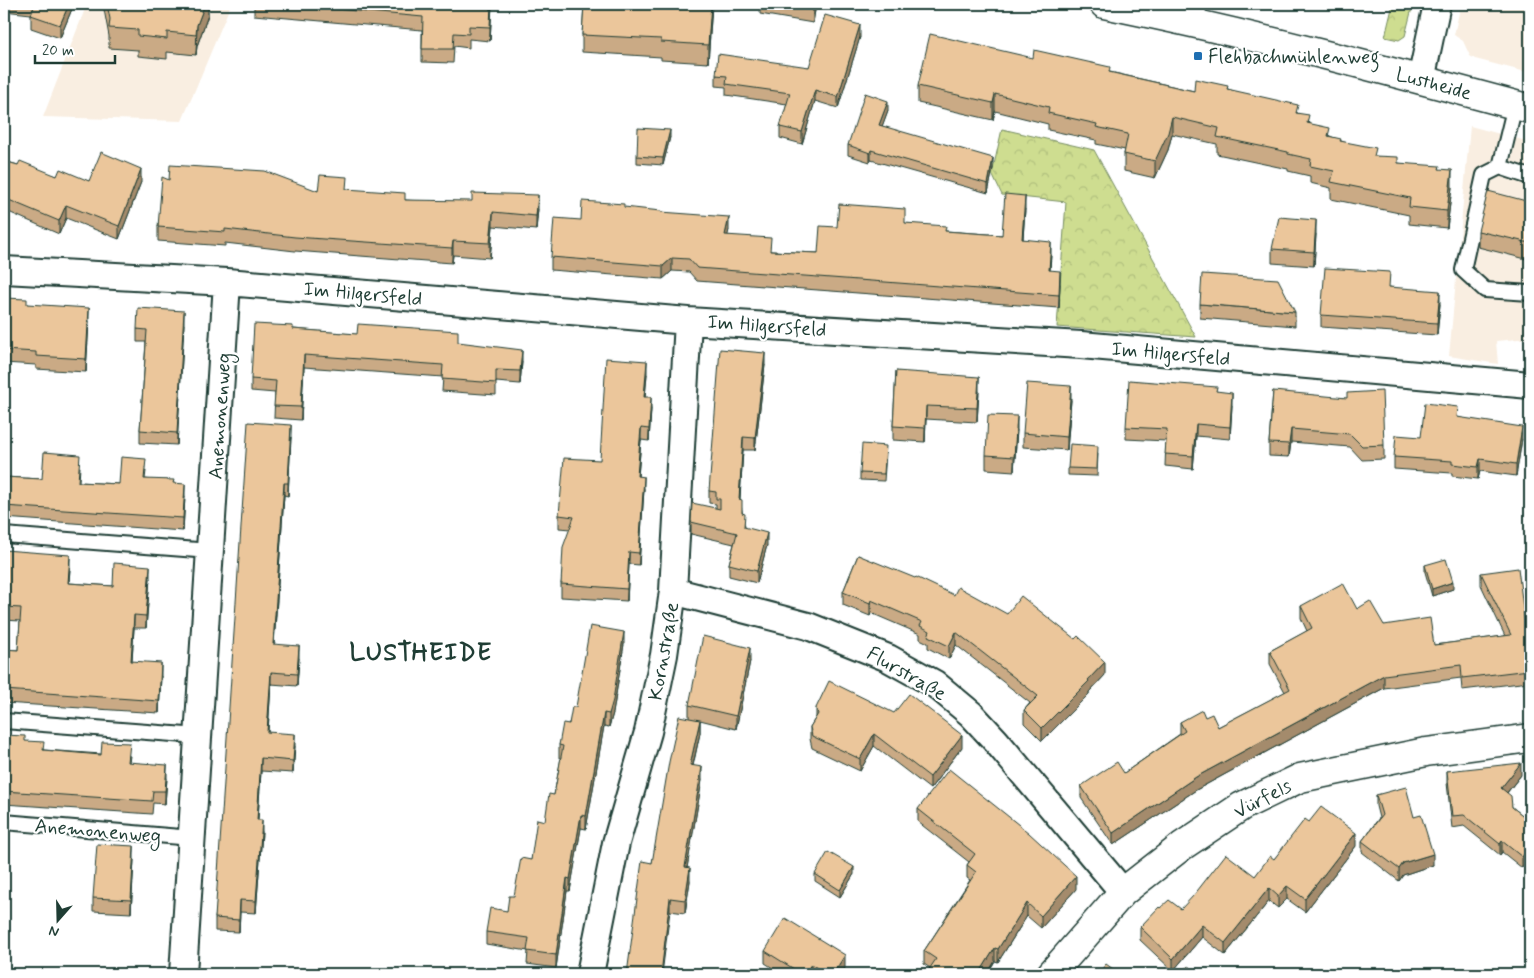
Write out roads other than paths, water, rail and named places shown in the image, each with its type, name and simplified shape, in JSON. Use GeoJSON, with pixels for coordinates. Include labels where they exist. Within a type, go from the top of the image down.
{"type":"FeatureCollection","features":[{"type":"Feature","properties":{"kind":"street","name":"Lustheide"},"geometry":{"type":"LineString","coordinates":[[1104,4],[1198,13],[1421,80],[1523,107]]}},
{"type":"Feature","properties":{"kind":"street"},"geometry":{"type":"LineString","coordinates":[[1421,80],[1437,4]]}},
{"type":"Feature","properties":{"kind":"street","name":"Im Hilgersfeld"},"geometry":{"type":"LineString","coordinates":[[4,270],[227,282],[688,320],[1081,345],[1530,385]]}},
{"type":"Feature","properties":{"kind":"street","name":"Anemonenweg"},"geometry":{"type":"LineString","coordinates":[[184,974],[227,282]]}},
{"type":"Feature","properties":{"kind":"street","name":"Kornstraße"},"geometry":{"type":"LineString","coordinates":[[590,974],[616,843],[650,722],[664,655],[673,591],[688,320]]}},
{"type":"Feature","properties":{"kind":"street","name":"Flurstraße"},"geometry":{"type":"LineString","coordinates":[[673,591],[808,626],[888,658],[935,684],[971,714],[996,741],[1122,892]]}},
{"type":"Feature","properties":{"kind":"street","name":"Vürfels"},"geometry":{"type":"LineString","coordinates":[[1051,974],[1122,892],[1182,846],[1242,806],[1300,778],[1426,752],[1530,738]]}},
{"type":"Feature","properties":{"kind":"lane"},"geometry":{"type":"LineString","coordinates":[[1500,167],[1523,107]]}},
{"type":"Feature","properties":{"kind":"lane"},"geometry":{"type":"LineString","coordinates":[[1530,177],[1500,167],[1484,174],[1463,270],[1485,290],[1530,293]]}},
{"type":"Feature","properties":{"kind":"lane"},"geometry":{"type":"LineString","coordinates":[[4,535],[210,551]]}},
{"type":"Feature","properties":{"kind":"lane"},"geometry":{"type":"LineString","coordinates":[[4,721],[198,736]]}},
{"type":"Feature","properties":{"kind":"lane","name":"Anemonenweg"},"geometry":{"type":"LineString","coordinates":[[4,822],[192,838]]}},
{"type":"Feature","properties":{"kind":"place","name":"Flehbachmühlenweg"},"geometry":{"type":"Point","coordinates":[1198,56]}},
{"type":"Feature","properties":{"kind":"district","name":"LUSTHEIDE"},"geometry":{"type":"Point","coordinates":[421,651]}}]}
